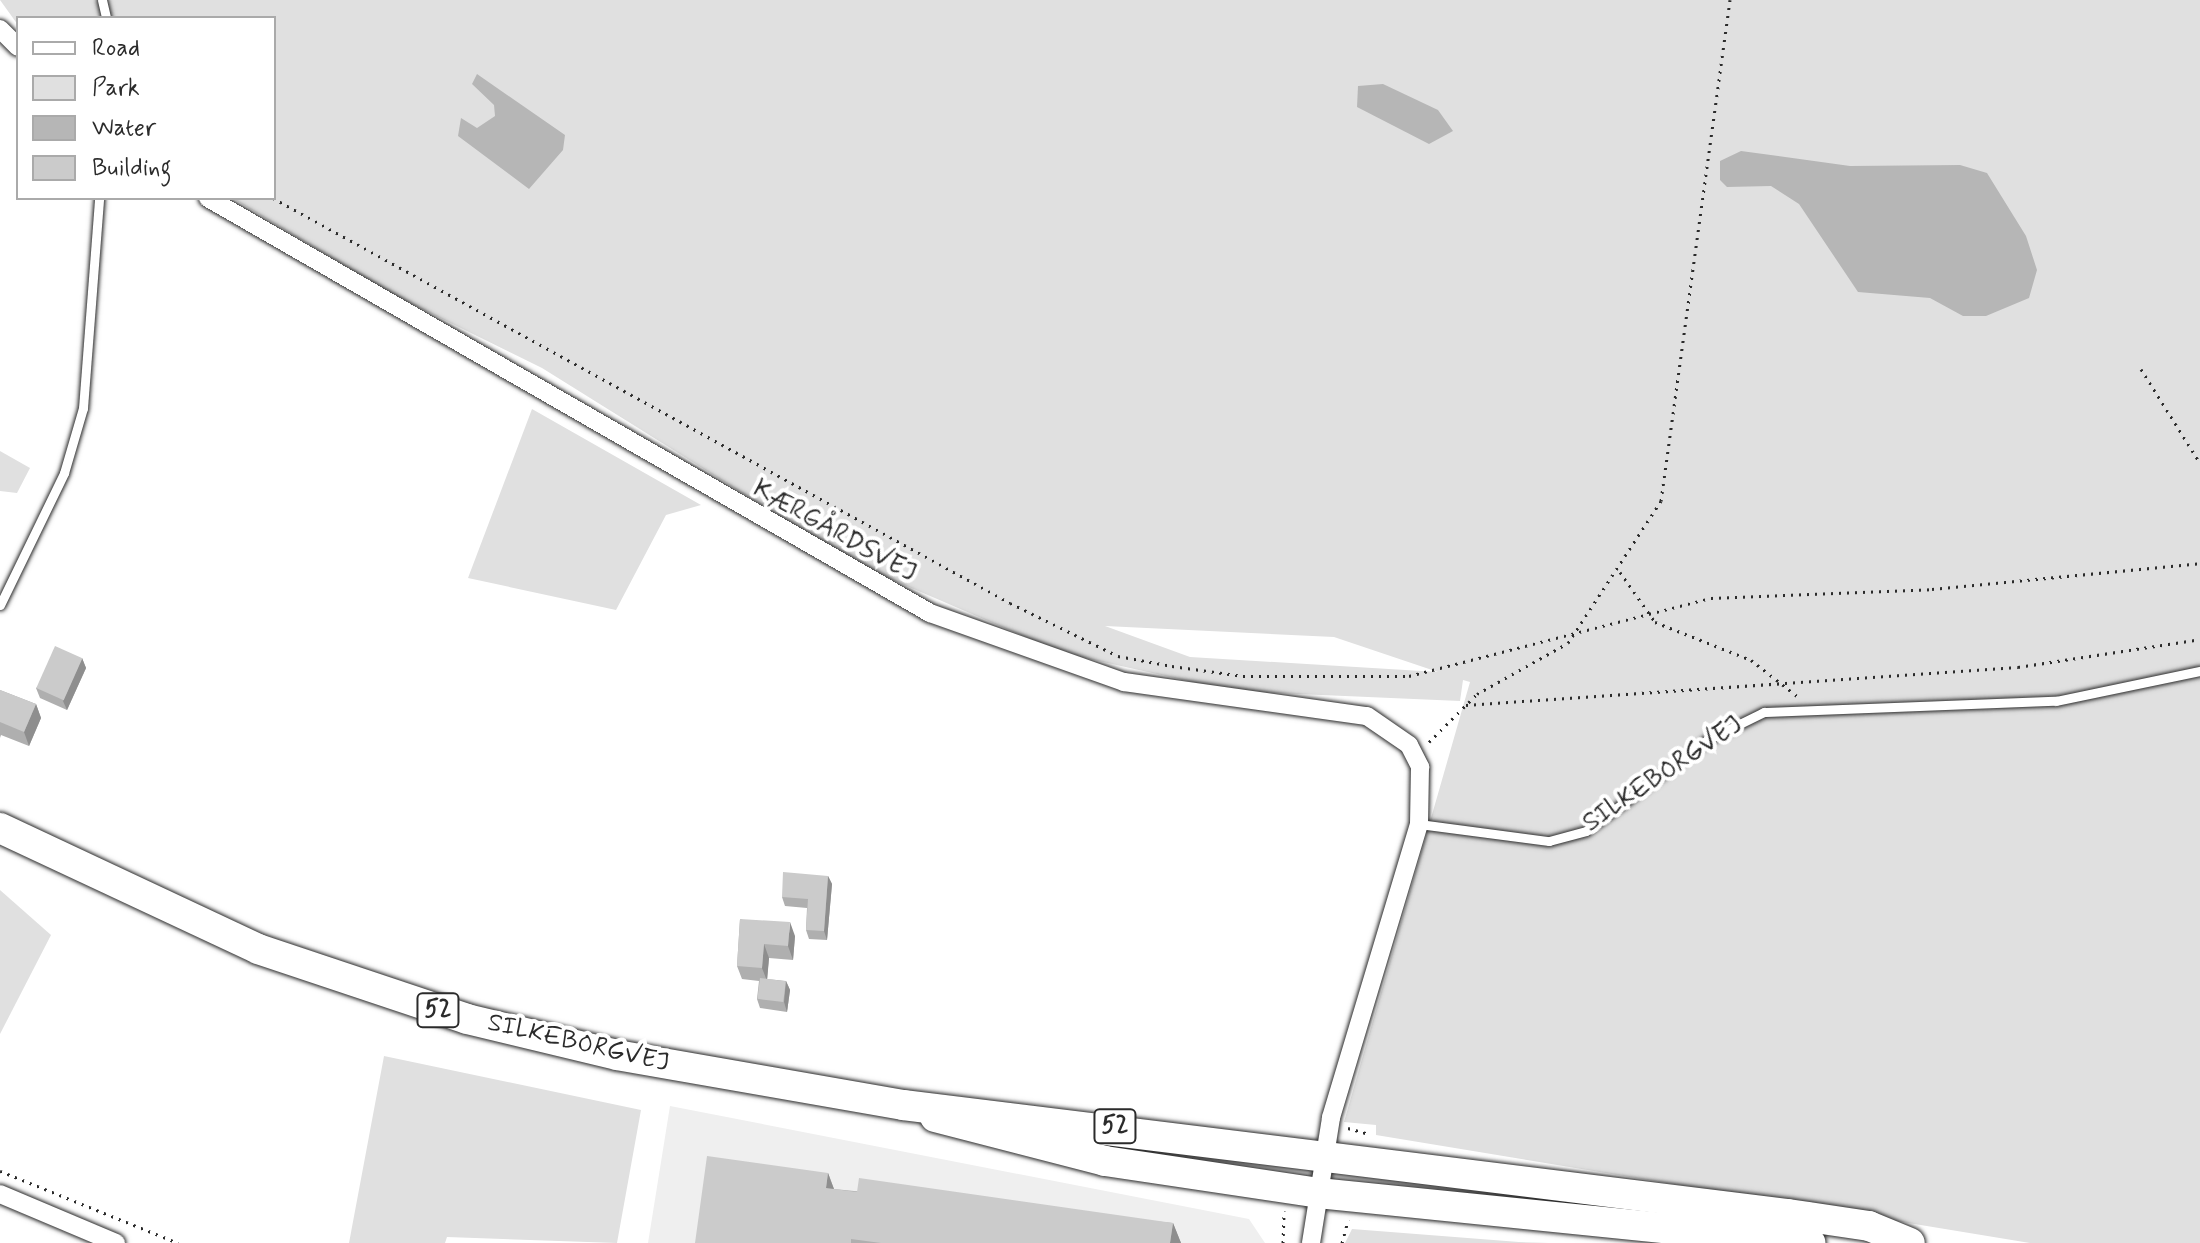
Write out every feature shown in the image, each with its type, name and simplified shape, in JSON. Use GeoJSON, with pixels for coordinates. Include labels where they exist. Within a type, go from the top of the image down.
{"type":"FeatureCollection","features":[{"type":"Feature","properties":{"kind":"main road","name":"SILKEBORGVEJ"},"geometry":{"type":"LineString","coordinates":[[0,828],[258,949],[467,1019],[617,1055],[903,1105],[1325,1153],[1842,1222],[1910,1243]]}},
{"type":"Feature","properties":{"kind":"main road","name":"SILKEBORGVEJ"},"geometry":{"type":"LineString","coordinates":[[903,1105],[1029,1144],[1318,1193],[1810,1243]]}},
{"type":"Feature","properties":{"kind":"street"},"geometry":{"type":"LineString","coordinates":[[0,29],[16,45]]}},
{"type":"Feature","properties":{"kind":"street","name":"KÆRGÅRDSVEJ"},"geometry":{"type":"LineString","coordinates":[[211,200],[930,613],[1124,682],[1367,716],[1390,727],[1415,756]]}},
{"type":"Feature","properties":{"kind":"street"},"geometry":{"type":"LineString","coordinates":[[1311,1243],[1325,1153],[1419,824],[1415,756]]}},
{"type":"Feature","properties":{"kind":"street"},"geometry":{"type":"LineString","coordinates":[[0,1194],[116,1243]]}},
{"type":"Feature","properties":{"kind":"lane"},"geometry":{"type":"LineString","coordinates":[[0,605],[64,473],[83,408],[99,200]]}},
{"type":"Feature","properties":{"kind":"lane","name":"SILKEBORGVEJ"},"geometry":{"type":"LineString","coordinates":[[1419,824],[1549,841],[1586,831],[1735,722],[1802,707],[2056,701],[2200,671]]}},
{"type":"Feature","properties":{"kind":"path"},"geometry":{"type":"LineString","coordinates":[[1415,756],[1466,705],[1572,638],[1620,572],[1661,501],[1730,0]]}},
{"type":"Feature","properties":{"kind":"path"},"geometry":{"type":"LineString","coordinates":[[276,200],[1118,656],[1243,676],[1396,677],[1572,638],[1647,613],[1711,598],[1932,589],[2200,563]]}},
{"type":"Feature","properties":{"kind":"path"},"geometry":{"type":"LineString","coordinates":[[2141,369],[2200,463]]}},
{"type":"Feature","properties":{"kind":"path"},"geometry":{"type":"LineString","coordinates":[[1620,572],[1647,613],[1787,681],[1802,707]]}},
{"type":"Feature","properties":{"kind":"path"},"geometry":{"type":"LineString","coordinates":[[1466,705],[2018,667],[2200,639]]}},
{"type":"Feature","properties":{"kind":"path"},"geometry":{"type":"LineString","coordinates":[[1348,1128],[1369,1134]]}},
{"type":"Feature","properties":{"kind":"path"},"geometry":{"type":"LineString","coordinates":[[0,1171],[178,1243]]}},
{"type":"Feature","properties":{"kind":"path"},"geometry":{"type":"LineString","coordinates":[[1283,1243],[1287,1188]]}},
{"type":"Feature","properties":{"kind":"shaded area"},"geometry":{"type":"Polygon","coordinates":[[[670,1106],[1249,1219],[1265,1243],[648,1243],[670,1106]]]}},
{"type":"Feature","properties":{"kind":"green space"},"geometry":{"type":"Polygon","coordinates":[[[0,0],[2200,0],[2200,1243],[2030,1243],[1376,1135],[1376,1125],[1344,1122],[1470,682],[1463,680],[1460,701],[1233,691],[1063,653],[858,565],[542,368],[396,296],[235,200],[276,200],[276,16],[16,16],[16,22],[0,0]],[[1105,626],[1190,657],[1438,672],[1334,637],[1105,626]]]}},
{"type":"Feature","properties":{"kind":"green space"},"geometry":{"type":"Polygon","coordinates":[[[532,409],[701,505],[666,515],[616,610],[468,578],[532,409]]]}},
{"type":"Feature","properties":{"kind":"green space"},"geometry":{"type":"Polygon","coordinates":[[[0,451],[30,468],[17,493],[0,491],[0,451]]]}},
{"type":"Feature","properties":{"kind":"green space"},"geometry":{"type":"Polygon","coordinates":[[[0,890],[51,935],[0,1034],[0,890]]]}},
{"type":"Feature","properties":{"kind":"green space"},"geometry":{"type":"Polygon","coordinates":[[[384,1056],[641,1110],[617,1243],[447,1237],[445,1243],[349,1243],[384,1056]]]}},
{"type":"Feature","properties":{"kind":"green space"},"geometry":{"type":"Polygon","coordinates":[[[1352,1229],[1519,1242],[1549,1243],[1345,1243],[1352,1229]]]}},
{"type":"Feature","properties":{"kind":"water"},"geometry":{"type":"Polygon","coordinates":[[[477,74],[565,135],[563,150],[529,189],[458,136],[461,118],[477,128],[495,116],[494,105],[472,84],[477,74]]]}},
{"type":"Feature","properties":{"kind":"water"},"geometry":{"type":"Polygon","coordinates":[[[1383,84],[1438,110],[1453,131],[1429,144],[1357,107],[1358,86],[1383,84]]]}},
{"type":"Feature","properties":{"kind":"water"},"geometry":{"type":"Polygon","coordinates":[[[1741,151],[1850,166],[1960,165],[1987,173],[2026,236],[2037,270],[2029,298],[1986,316],[1963,316],[1930,298],[1858,292],[1799,204],[1771,186],[1727,187],[1720,180],[1720,161],[1741,151]]]}},
{"type":"Feature","properties":{"kind":"building"},"geometry":{"type":"Polygon","coordinates":[[[55,646],[82,658],[64,700],[36,688],[55,646]]]}},
{"type":"Feature","properties":{"kind":"building"},"geometry":{"type":"Polygon","coordinates":[[[0,690],[36,704],[24,732],[0,722],[0,690]]]}},
{"type":"Feature","properties":{"kind":"building"},"geometry":{"type":"Polygon","coordinates":[[[783,872],[828,876],[824,931],[806,930],[808,899],[782,897],[783,872]]]}},
{"type":"Feature","properties":{"kind":"building"},"geometry":{"type":"Polygon","coordinates":[[[740,919],[790,922],[788,946],[764,944],[762,968],[737,966],[740,919]]]}},
{"type":"Feature","properties":{"kind":"building"},"geometry":{"type":"Polygon","coordinates":[[[760,978],[786,981],[783,1002],[757,999],[760,978]]]}},
{"type":"Feature","properties":{"kind":"building"},"geometry":{"type":"Polygon","coordinates":[[[707,1156],[828,1173],[826,1188],[857,1192],[859,1178],[1173,1223],[1170,1243],[881,1243],[851,1239],[851,1243],[695,1243],[707,1156]]]}}]}
